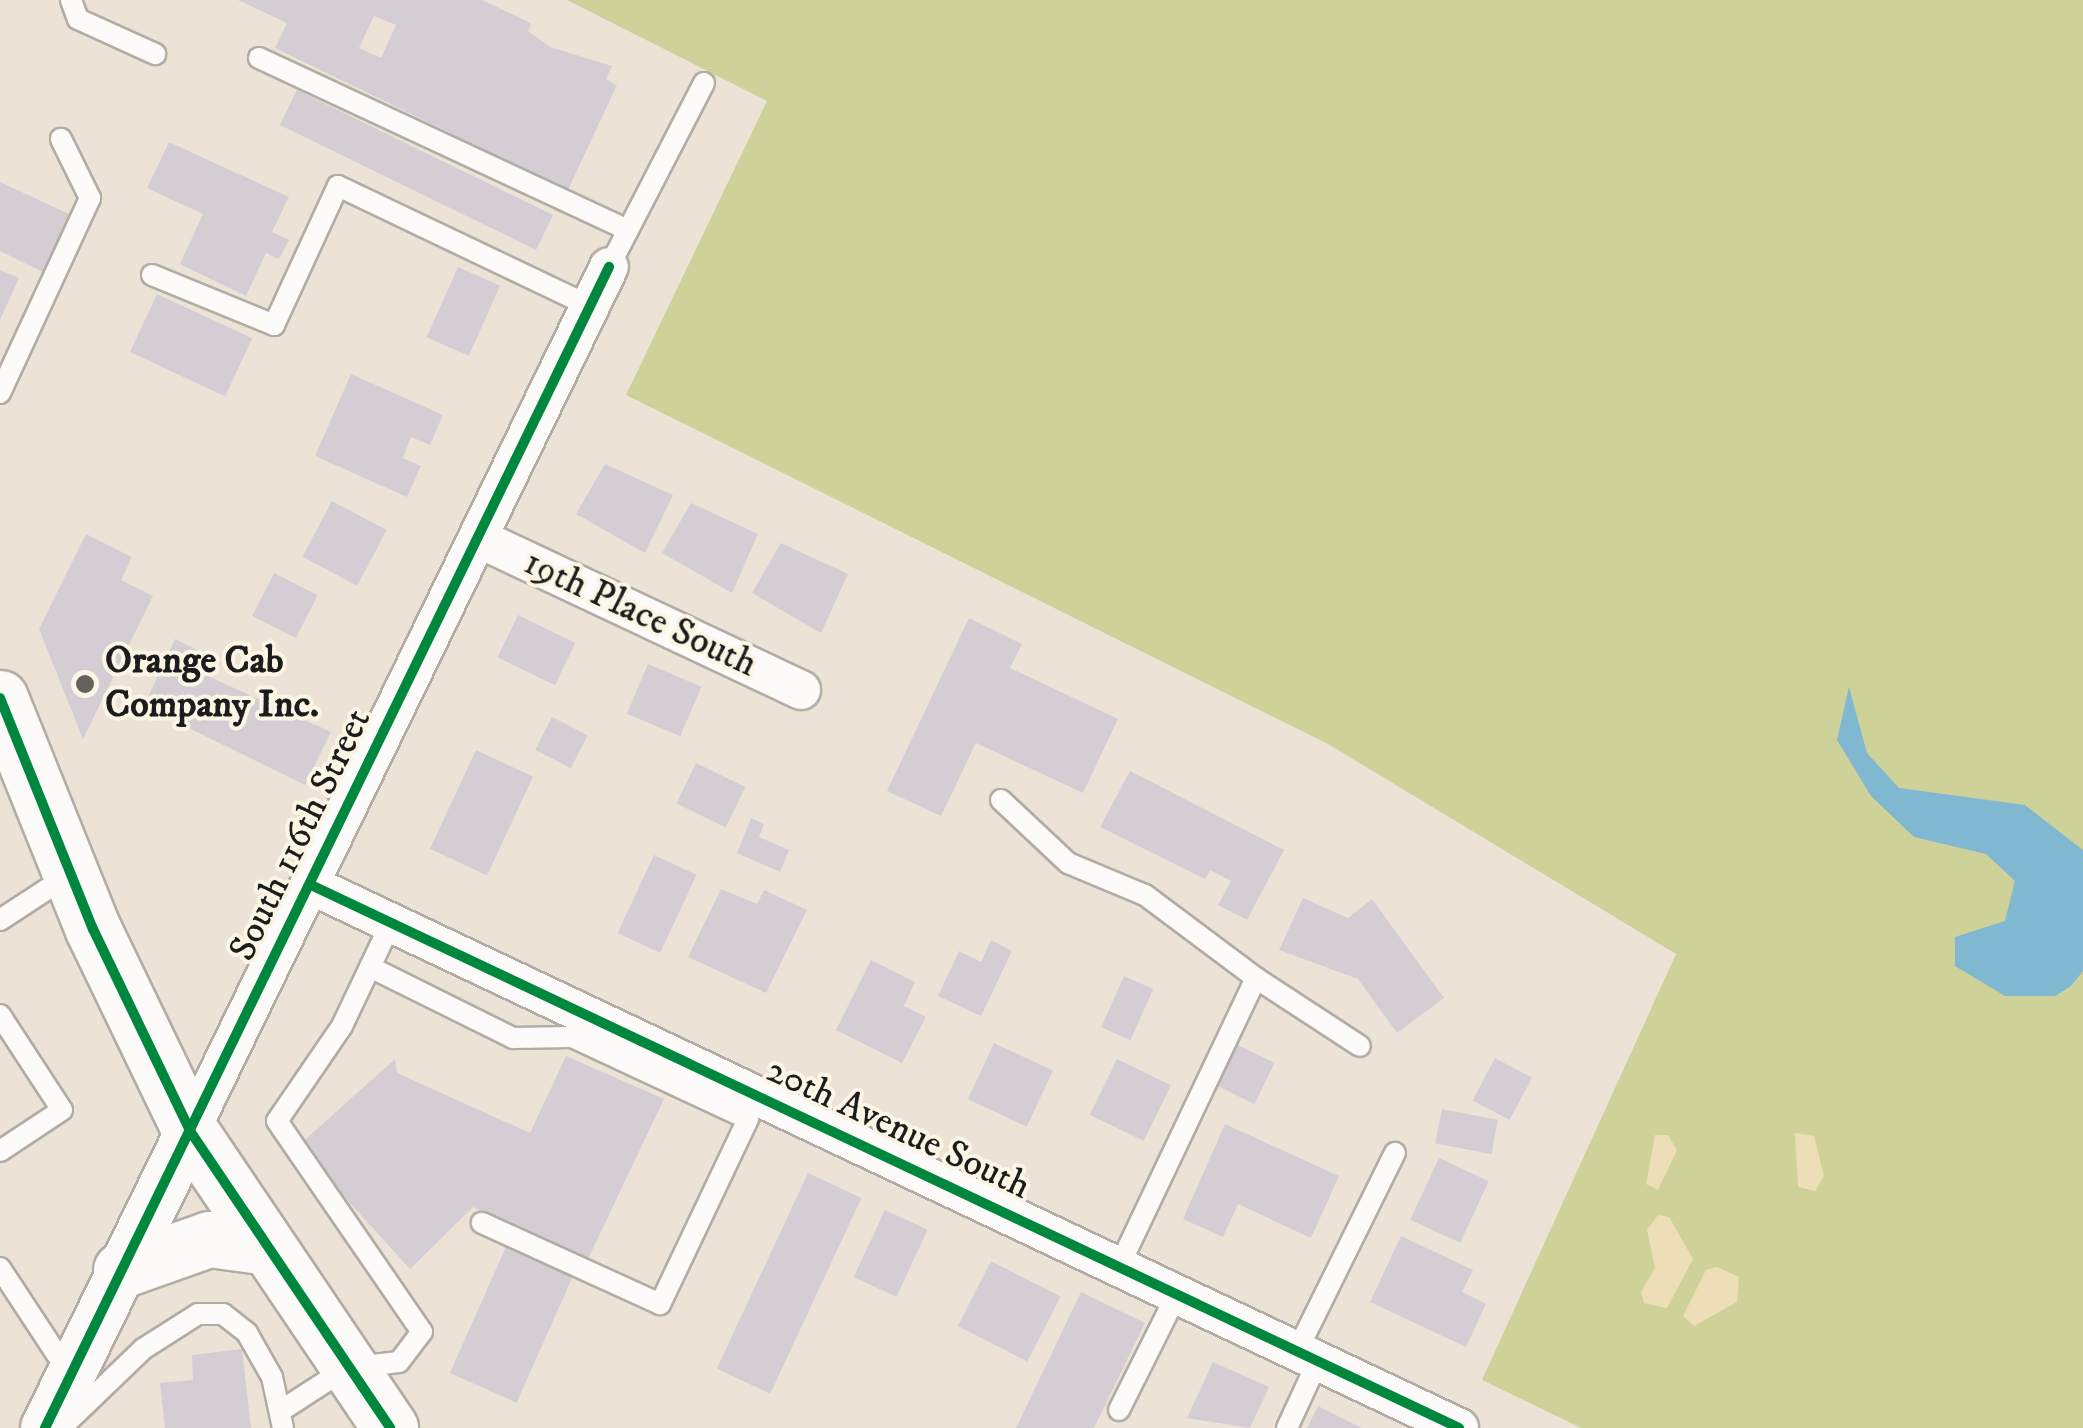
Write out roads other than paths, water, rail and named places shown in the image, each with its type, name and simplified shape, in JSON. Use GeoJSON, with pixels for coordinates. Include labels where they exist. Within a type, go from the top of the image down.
{"type":"FeatureCollection","features":[{"type":"Feature","properties":{"kind":"main road"},"geometry":{"type":"LineString","coordinates":[[3,714],[71,874],[190,1131],[260,1246],[390,1428]]}},
{"type":"Feature","properties":{"kind":"main road"},"geometry":{"type":"LineString","coordinates":[[122,1270],[209,1239],[260,1246]]}},
{"type":"Feature","properties":{"kind":"street","name":"South 116th Street"},"geometry":{"type":"LineString","coordinates":[[45,1428],[609,267]]}},
{"type":"Feature","properties":{"kind":"street","name":"19th Place South"},"geometry":{"type":"LineString","coordinates":[[478,538],[801,690]]}},
{"type":"Feature","properties":{"kind":"street","name":"20th Avenue South"},"geometry":{"type":"LineString","coordinates":[[311,885],[1459,1428]]}},
{"type":"Feature","properties":{"kind":"lane"},"geometry":{"type":"LineString","coordinates":[[71,0],[78,18],[155,54]]}},
{"type":"Feature","properties":{"kind":"lane"},"geometry":{"type":"LineString","coordinates":[[259,58],[628,230]]}},
{"type":"Feature","properties":{"kind":"lane"},"geometry":{"type":"LineString","coordinates":[[609,267],[704,83]]}},
{"type":"Feature","properties":{"kind":"lane"},"geometry":{"type":"LineString","coordinates":[[0,393],[90,198],[62,139]]}},
{"type":"Feature","properties":{"kind":"lane"},"geometry":{"type":"LineString","coordinates":[[152,276],[274,326],[338,186],[590,306]]}},
{"type":"Feature","properties":{"kind":"lane"},"geometry":{"type":"LineString","coordinates":[[1001,800],[1068,862],[1145,894],[1256,978],[1360,1046]]}},
{"type":"Feature","properties":{"kind":"lane"},"geometry":{"type":"LineString","coordinates":[[0,920],[71,874]]}},
{"type":"Feature","properties":{"kind":"lane"},"geometry":{"type":"LineString","coordinates":[[62,1428],[143,1349],[198,1314],[223,1314],[247,1333],[283,1419],[347,1368],[399,1362],[422,1332],[277,1120],[370,968],[390,922]]}},
{"type":"Feature","properties":{"kind":"lane"},"geometry":{"type":"LineString","coordinates":[[370,968],[513,1038],[572,1037],[748,1120],[660,1304],[482,1223]]}},
{"type":"Feature","properties":{"kind":"lane"},"geometry":{"type":"LineString","coordinates":[[1118,1267],[1256,978]]}},
{"type":"Feature","properties":{"kind":"lane"},"geometry":{"type":"LineString","coordinates":[[0,1015],[62,1110],[0,1151]]}},
{"type":"Feature","properties":{"kind":"lane"},"geometry":{"type":"LineString","coordinates":[[1287,1428],[1307,1356],[1395,1153]]}},
{"type":"Feature","properties":{"kind":"lane"},"geometry":{"type":"LineString","coordinates":[[0,1268],[69,1373]]}},
{"type":"Feature","properties":{"kind":"lane"},"geometry":{"type":"LineString","coordinates":[[1119,1410],[1176,1294]]}},
{"type":"Feature","properties":{"kind":"water"},"geometry":{"type":"Polygon","coordinates":[[[1849,687],[1867,753],[1899,788],[2025,805],[2083,850],[2083,971],[2071,986],[2055,996],[2005,996],[1955,966],[1955,937],[2005,921],[2015,881],[1986,854],[1914,837],[1871,796],[1837,740],[1849,687]]]}},
{"type":"Feature","properties":{"kind":"place","name":"Orange Cab Company Inc."},"geometry":{"type":"Point","coordinates":[85,684]}}]}
